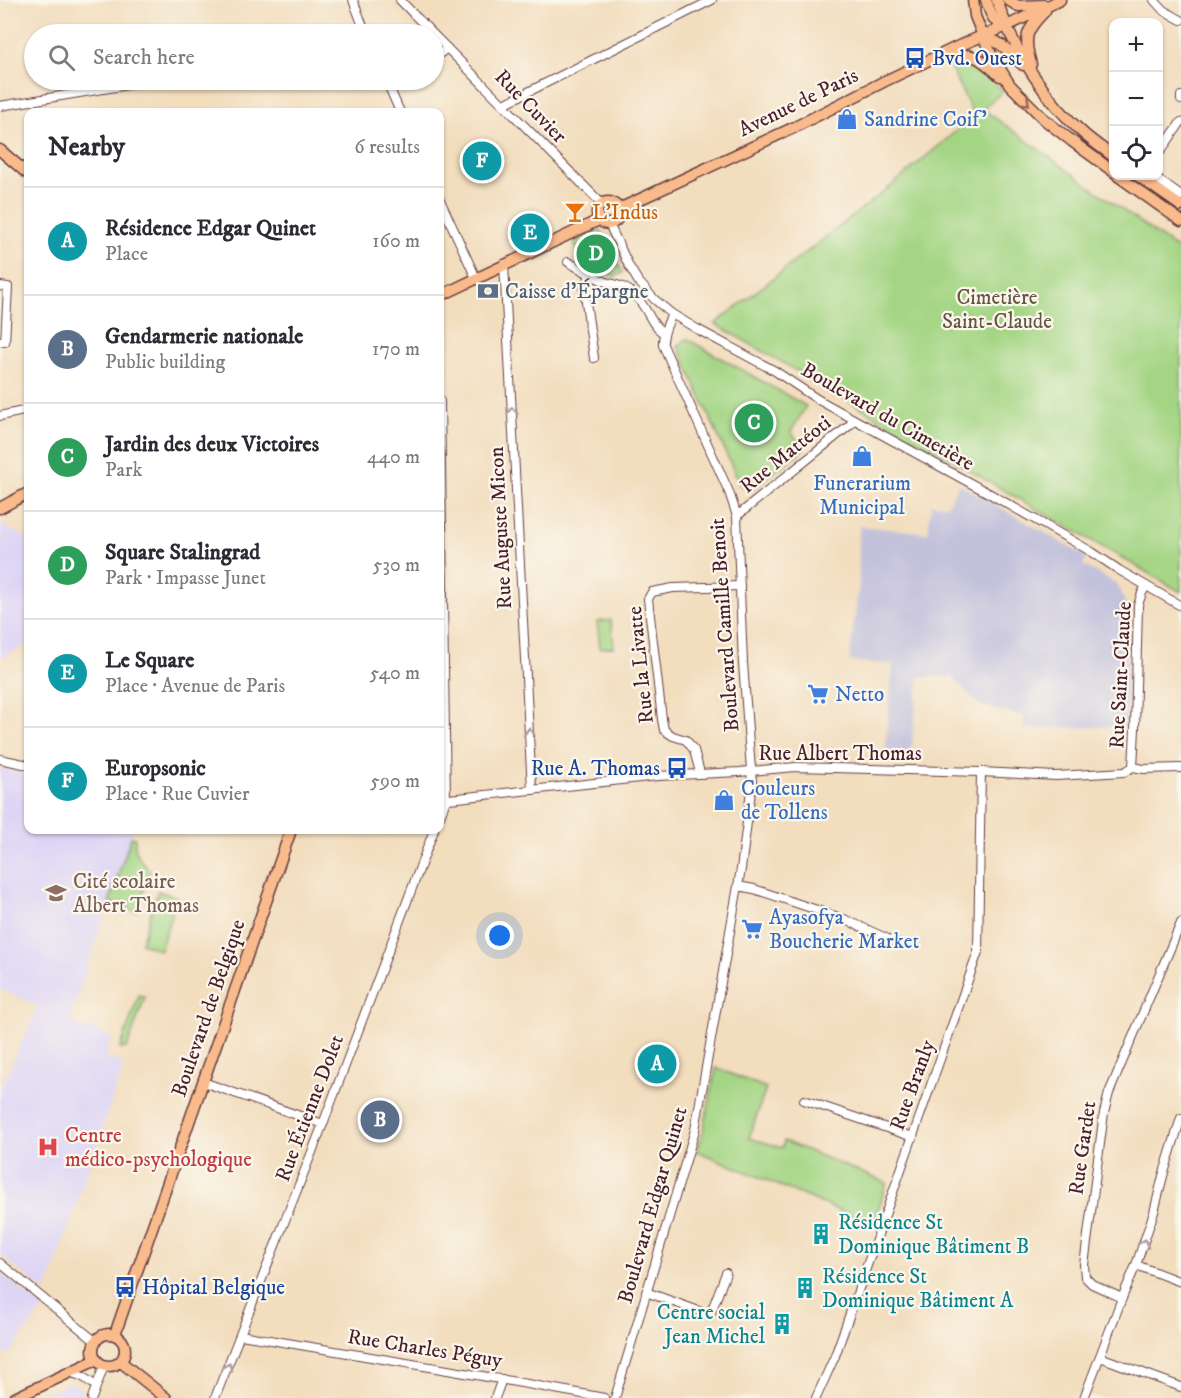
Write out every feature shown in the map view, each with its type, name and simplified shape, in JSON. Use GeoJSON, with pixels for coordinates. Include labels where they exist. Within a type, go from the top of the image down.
{"type":"FeatureCollection","features":[{"type":"Feature","properties":{"kind":"main road"},"geometry":{"type":"LineString","coordinates":[[973,0],[975,16],[983,36],[1010,85]]}},
{"type":"Feature","properties":{"kind":"main road"},"geometry":{"type":"LineString","coordinates":[[986,0],[994,20],[1002,26],[1007,26]]}},
{"type":"Feature","properties":{"kind":"main road"},"geometry":{"type":"LineString","coordinates":[[997,0],[1007,26],[1034,75],[1071,122],[1109,154]]}},
{"type":"Feature","properties":{"kind":"main road"},"geometry":{"type":"LineString","coordinates":[[1008,0],[1022,6],[1056,2]]}},
{"type":"Feature","properties":{"kind":"main road"},"geometry":{"type":"LineString","coordinates":[[1034,75],[1027,50],[1027,36],[1032,24],[1056,2]]}},
{"type":"Feature","properties":{"kind":"main road","name":"Avenue de Paris"},"geometry":{"type":"LineString","coordinates":[[619,209],[1056,2]]}},
{"type":"Feature","properties":{"kind":"main road"},"geometry":{"type":"LineString","coordinates":[[983,36],[1005,47],[1034,75]]}},
{"type":"Feature","properties":{"kind":"main road"},"geometry":{"type":"LineString","coordinates":[[936,57],[964,54],[977,57],[1046,120],[1109,169]]}},
{"type":"Feature","properties":{"kind":"main road"},"geometry":{"type":"LineString","coordinates":[[0,150],[24,171]]}},
{"type":"Feature","properties":{"kind":"main road"},"geometry":{"type":"LineString","coordinates":[[1124,180],[1181,221]]}},
{"type":"Feature","properties":{"kind":"main road"},"geometry":{"type":"LineString","coordinates":[[1144,180],[1181,206]]}},
{"type":"Feature","properties":{"kind":"main road"},"geometry":{"type":"LineString","coordinates":[[444,294],[504,264],[604,222],[618,219],[619,209],[610,202],[602,204],[597,209],[597,217],[604,222]]}},
{"type":"Feature","properties":{"kind":"main road"},"geometry":{"type":"LineString","coordinates":[[0,508],[24,495]]}},
{"type":"Feature","properties":{"kind":"main road","name":"Boulevard de Belgique"},"geometry":{"type":"LineString","coordinates":[[115,1334],[290,834]]}},
{"type":"Feature","properties":{"kind":"main road"},"geometry":{"type":"LineString","coordinates":[[15,1398],[70,1372],[100,1363],[113,1366],[121,1362],[126,1347],[124,1341],[115,1334],[102,1335],[95,1341],[93,1351],[100,1363]]}},
{"type":"Feature","properties":{"kind":"main road"},"geometry":{"type":"LineString","coordinates":[[121,1362],[166,1398]]}},
{"type":"Feature","properties":{"kind":"street"},"geometry":{"type":"LineString","coordinates":[[353,0],[362,24]]}},
{"type":"Feature","properties":{"kind":"street","name":"Rue Cuvier"},"geometry":{"type":"LineString","coordinates":[[399,0],[422,24]]}},
{"type":"Feature","properties":{"kind":"street"},"geometry":{"type":"LineString","coordinates":[[504,104],[712,0]]}},
{"type":"Feature","properties":{"kind":"street"},"geometry":{"type":"LineString","coordinates":[[1154,0],[1163,10],[1181,20]]}},
{"type":"Feature","properties":{"kind":"street","name":"Rue Cuvier"},"geometry":{"type":"LineString","coordinates":[[444,45],[602,204]]}},
{"type":"Feature","properties":{"kind":"street"},"geometry":{"type":"LineString","coordinates":[[0,106],[97,90]]}},
{"type":"Feature","properties":{"kind":"street"},"geometry":{"type":"LineString","coordinates":[[390,90],[398,108]]}},
{"type":"Feature","properties":{"kind":"street"},"geometry":{"type":"LineString","coordinates":[[1163,148],[1181,122]]}},
{"type":"Feature","properties":{"kind":"street"},"geometry":{"type":"LineString","coordinates":[[1159,180],[1181,196]]}},
{"type":"Feature","properties":{"kind":"street"},"geometry":{"type":"LineString","coordinates":[[444,209],[476,278]]}},
{"type":"Feature","properties":{"kind":"street","name":"Boulevard du Cimetière"},"geometry":{"type":"LineString","coordinates":[[604,222],[638,281],[672,314],[775,371],[817,399],[1092,552],[1181,606]]}},
{"type":"Feature","properties":{"kind":"street"},"geometry":{"type":"LineString","coordinates":[[568,262],[633,293],[647,310],[657,329],[664,333],[672,314]]}},
{"type":"Feature","properties":{"kind":"street","name":"Rue Auguste Micon"},"geometry":{"type":"LineString","coordinates":[[504,264],[532,790]]}},
{"type":"Feature","properties":{"kind":"street"},"geometry":{"type":"LineString","coordinates":[[591,274],[584,288],[594,358]]}},
{"type":"Feature","properties":{"kind":"street"},"geometry":{"type":"LineString","coordinates":[[0,286],[8,287],[5,342],[0,341]]}},
{"type":"Feature","properties":{"kind":"street","name":"Boulevard Camille Benoit"},"geometry":{"type":"LineString","coordinates":[[664,333],[663,345],[729,492],[737,516],[743,663],[752,771]]}},
{"type":"Feature","properties":{"kind":"street"},"geometry":{"type":"LineString","coordinates":[[0,416],[24,411]]}},
{"type":"Feature","properties":{"kind":"street","name":"Rue Mattéoti"},"geometry":{"type":"LineString","coordinates":[[737,516],[850,425],[853,419]]}},
{"type":"Feature","properties":{"kind":"street","name":"Rue la Livatte"},"geometry":{"type":"LineString","coordinates":[[699,769],[694,750],[686,740],[664,730],[648,599],[652,592],[666,589],[740,586]]}},
{"type":"Feature","properties":{"kind":"street","name":"Rue Saint-Claude"},"geometry":{"type":"LineString","coordinates":[[1133,768],[1138,605],[1146,586]]}},
{"type":"Feature","properties":{"kind":"street"},"geometry":{"type":"LineString","coordinates":[[0,759],[24,764]]}},
{"type":"Feature","properties":{"kind":"street","name":"Rue Albert Thomas"},"geometry":{"type":"LineString","coordinates":[[444,800],[658,776],[796,767],[1056,776],[1124,772],[1133,768],[1181,768]]}},
{"type":"Feature","properties":{"kind":"street","name":"Boulevard Edgar Quinet"},"geometry":{"type":"LineString","coordinates":[[615,1398],[694,1130],[738,886],[752,771]]}},
{"type":"Feature","properties":{"kind":"street","name":"Rue Branly"},"geometry":{"type":"LineString","coordinates":[[816,1398],[835,1356],[978,952],[981,772]]}},
{"type":"Feature","properties":{"kind":"street","name":"Rue Étienne Dolet"},"geometry":{"type":"LineString","coordinates":[[215,1398],[323,1124],[432,834]]}},
{"type":"Feature","properties":{"kind":"street"},"geometry":{"type":"LineString","coordinates":[[738,886],[754,889],[844,920],[901,945]]}},
{"type":"Feature","properties":{"kind":"street","name":"Rue Gardet"},"geometry":{"type":"LineString","coordinates":[[1122,1298],[1092,1284],[1084,1277],[1104,1113],[1109,1093],[1181,922]]}},
{"type":"Feature","properties":{"kind":"street"},"geometry":{"type":"LineString","coordinates":[[203,1082],[323,1124]]}},
{"type":"Feature","properties":{"kind":"street"},"geometry":{"type":"LineString","coordinates":[[804,1100],[913,1137]]}},
{"type":"Feature","properties":{"kind":"street"},"geometry":{"type":"LineString","coordinates":[[1084,1398],[1136,1265],[1181,1118]]}},
{"type":"Feature","properties":{"kind":"street"},"geometry":{"type":"LineString","coordinates":[[0,1263],[95,1341]]}},
{"type":"Feature","properties":{"kind":"street"},"geometry":{"type":"LineString","coordinates":[[1136,1265],[1181,1282]]}},
{"type":"Feature","properties":{"kind":"street"},"geometry":{"type":"LineString","coordinates":[[646,1292],[710,1314],[726,1273]]}},
{"type":"Feature","properties":{"kind":"street","name":"Rue Charles Péguy"},"geometry":{"type":"LineString","coordinates":[[241,1335],[604,1398]]}},
{"type":"Feature","properties":{"kind":"street"},"geometry":{"type":"LineString","coordinates":[[1100,1357],[1181,1387]]}},
{"type":"Feature","properties":{"kind":"street"},"geometry":{"type":"LineString","coordinates":[[92,1398],[100,1363]]}},
{"type":"Feature","properties":{"kind":"street"},"geometry":{"type":"LineString","coordinates":[[70,1372],[96,1386]]}},
{"type":"Feature","properties":{"kind":"street"},"geometry":{"type":"LineString","coordinates":[[495,1398],[502,1379]]}},
{"type":"Feature","properties":{"kind":"shaded area"},"geometry":{"type":"Polygon","coordinates":[[[959,484],[1087,557],[1083,565],[1117,584],[1126,605],[1128,621],[1126,726],[1024,729],[1024,716],[981,706],[952,677],[919,677],[910,763],[902,763],[899,758],[892,758],[884,763],[893,665],[849,661],[859,584],[859,526],[928,533],[931,504],[947,505],[959,484]]]}},
{"type":"Feature","properties":{"kind":"shaded area"},"geometry":{"type":"Polygon","coordinates":[[[0,524],[24,537],[24,646],[0,658],[0,524]]]}},
{"type":"Feature","properties":{"kind":"shaded area"},"geometry":{"type":"Polygon","coordinates":[[[0,768],[24,773],[24,834],[132,834],[69,1021],[112,1037],[105,1057],[124,1064],[46,1292],[0,1254],[0,1089],[38,1006],[0,989],[0,768]]]}},
{"type":"Feature","properties":{"kind":"shaded area"},"geometry":{"type":"Polygon","coordinates":[[[0,1272],[44,1308],[8,1355],[0,1348],[0,1272]]]}},
{"type":"Feature","properties":{"kind":"shaded area"},"geometry":{"type":"Polygon","coordinates":[[[73,1383],[80,1388],[81,1398],[38,1398],[68,1384],[73,1383]]]}},
{"type":"Feature","properties":{"kind":"green space","name":"Cimetière Saint-Claude"},"geometry":{"type":"Polygon","coordinates":[[[959,61],[972,63],[1003,91],[983,109],[1181,252],[1181,592],[715,324],[891,186],[974,116],[949,64],[959,61]]]}},
{"type":"Feature","properties":{"kind":"green space"},"geometry":{"type":"Polygon","coordinates":[[[600,230],[623,273],[615,277],[586,259],[574,243],[576,239],[600,230]]]}},
{"type":"Feature","properties":{"kind":"green space"},"geometry":{"type":"Polygon","coordinates":[[[687,339],[806,406],[791,432],[804,449],[753,489],[740,485],[678,346],[687,339]]]}},
{"type":"Feature","properties":{"kind":"green space"},"geometry":{"type":"Polygon","coordinates":[[[611,620],[614,647],[600,648],[597,622],[611,620]]]}},
{"type":"Feature","properties":{"kind":"green space"},"geometry":{"type":"Polygon","coordinates":[[[131,837],[135,838],[138,856],[150,870],[137,912],[109,902],[131,837]]]}},
{"type":"Feature","properties":{"kind":"green space"},"geometry":{"type":"Polygon","coordinates":[[[158,891],[177,897],[160,950],[141,943],[158,891]]]}},
{"type":"Feature","properties":{"kind":"green space"},"geometry":{"type":"Polygon","coordinates":[[[139,995],[145,997],[128,1045],[120,1049],[139,995]]]}},
{"type":"Feature","properties":{"kind":"green space"},"geometry":{"type":"Polygon","coordinates":[[[716,1068],[766,1088],[749,1138],[782,1148],[784,1141],[887,1183],[873,1225],[697,1151],[716,1068]]]}},
{"type":"Feature","properties":{"kind":"place","name":"Bvd. Ouest"},"geometry":{"type":"Point","coordinates":[915,58]}},
{"type":"Feature","properties":{"kind":"place","name":"Sandrine Coif'"},"geometry":{"type":"Point","coordinates":[847,119]}},
{"type":"Feature","properties":{"kind":"place","name":"Europsonic"},"geometry":{"type":"Point","coordinates":[482,161]}},
{"type":"Feature","properties":{"kind":"place","name":"L'Indus"},"geometry":{"type":"Point","coordinates":[575,212]}},
{"type":"Feature","properties":{"kind":"place","name":"Le Square"},"geometry":{"type":"Point","coordinates":[530,233]}},
{"type":"Feature","properties":{"kind":"place","name":"Square Stalingrad"},"geometry":{"type":"Point","coordinates":[596,254]}},
{"type":"Feature","properties":{"kind":"place","name":"Caisse d'Épargne"},"geometry":{"type":"Point","coordinates":[488,291]}},
{"type":"Feature","properties":{"kind":"place","name":"Jardin des deux Victoires"},"geometry":{"type":"Point","coordinates":[754,423]}},
{"type":"Feature","properties":{"kind":"place","name":"Funerarium Municipal"},"geometry":{"type":"Point","coordinates":[862,456]}},
{"type":"Feature","properties":{"kind":"place","name":"Netto"},"geometry":{"type":"Point","coordinates":[818,694]}},
{"type":"Feature","properties":{"kind":"place","name":"Rue A. Thomas"},"geometry":{"type":"Point","coordinates":[677,768]}},
{"type":"Feature","properties":{"kind":"place","name":"Couleurs de Tollens"},"geometry":{"type":"Point","coordinates":[724,800]}},
{"type":"Feature","properties":{"kind":"place","name":"Cité scolaire Albert Thomas"},"geometry":{"type":"Point","coordinates":[56,893]}},
{"type":"Feature","properties":{"kind":"place","name":"Ayasofya Boucherie Market"},"geometry":{"type":"Point","coordinates":[752,929]}},
{"type":"Feature","properties":{"kind":"place","name":"Résidence Edgar Quinet"},"geometry":{"type":"Point","coordinates":[657,1064]}},
{"type":"Feature","properties":{"kind":"place","name":"Gendarmerie nationale"},"geometry":{"type":"Point","coordinates":[380,1120]}},
{"type":"Feature","properties":{"kind":"place","name":"Centre médico-psychologique"},"geometry":{"type":"Point","coordinates":[48,1147]}},
{"type":"Feature","properties":{"kind":"place","name":"Résidence St Dominique Bâtiment B"},"geometry":{"type":"Point","coordinates":[821,1234]}},
{"type":"Feature","properties":{"kind":"place","name":"Hôpital Belgique"},"geometry":{"type":"Point","coordinates":[125,1287]}},
{"type":"Feature","properties":{"kind":"place","name":"Résidence St Dominique Bâtiment A"},"geometry":{"type":"Point","coordinates":[805,1288]}},
{"type":"Feature","properties":{"kind":"place","name":"Centre social Jean Michel"},"geometry":{"type":"Point","coordinates":[782,1324]}}]}
